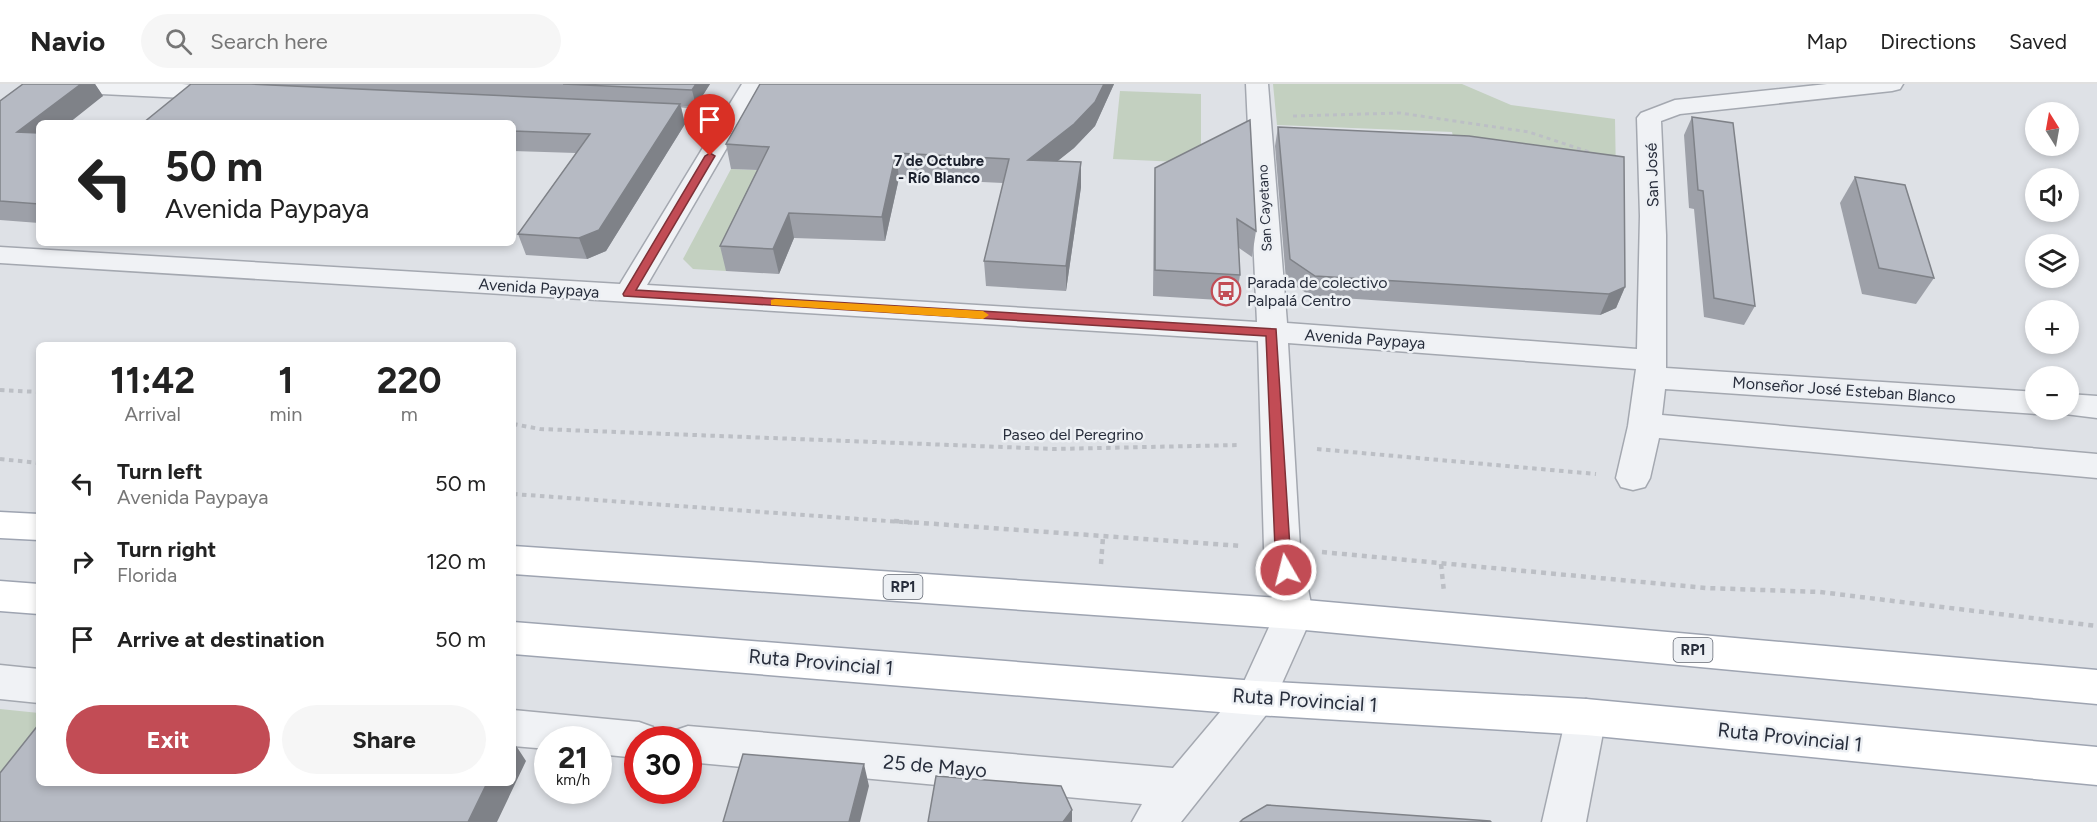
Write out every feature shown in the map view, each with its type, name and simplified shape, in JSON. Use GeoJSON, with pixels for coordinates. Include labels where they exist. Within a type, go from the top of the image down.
{"type":"FeatureCollection","features":[{"type":"Feature","properties":{"kind":"main road"},"geometry":{"type":"LineString","coordinates":[[0,525],[36,527]]}},
{"type":"Feature","properties":{"kind":"main road","name":"RP1"},"geometry":{"type":"LineString","coordinates":[[516,560],[1294,614],[2097,687]]}},
{"type":"Feature","properties":{"kind":"main road"},"geometry":{"type":"LineString","coordinates":[[0,596],[36,599]]}},
{"type":"Feature","properties":{"kind":"main road","name":"Ruta Provincial 1"},"geometry":{"type":"LineString","coordinates":[[516,638],[1256,698],[1586,717],[2097,766]]}},
{"type":"Feature","properties":{"kind":"street"},"geometry":{"type":"LineString","coordinates":[[628,294],[753,84]]}},
{"type":"Feature","properties":{"kind":"street","name":"San Cayetano"},"geometry":{"type":"LineString","coordinates":[[1257,84],[1282,548],[1294,614]]}},
{"type":"Feature","properties":{"kind":"street","name":"San José"},"geometry":{"type":"LineString","coordinates":[[1632,478],[1645,425],[1652,369],[1653,177],[1649,118],[1675,107],[1892,84]]}},
{"type":"Feature","properties":{"kind":"street"},"geometry":{"type":"LineString","coordinates":[[32,88],[250,94]]}},
{"type":"Feature","properties":{"kind":"street"},"geometry":{"type":"LineString","coordinates":[[615,111],[733,117]]}},
{"type":"Feature","properties":{"kind":"street","name":"Avenida Paypaya"},"geometry":{"type":"LineString","coordinates":[[0,255],[1272,332],[1652,369]]}},
{"type":"Feature","properties":{"kind":"street","name":"Monseñor José Esteban Blanco"},"geometry":{"type":"LineString","coordinates":[[1652,369],[2025,402]]}},
{"type":"Feature","properties":{"kind":"street"},"geometry":{"type":"LineString","coordinates":[[2079,406],[2097,407]]}},
{"type":"Feature","properties":{"kind":"street"},"geometry":{"type":"LineString","coordinates":[[1645,425],[2097,466]]}},
{"type":"Feature","properties":{"kind":"street"},"geometry":{"type":"LineString","coordinates":[[1154,822],[1256,698],[1294,614]]}},
{"type":"Feature","properties":{"kind":"street"},"geometry":{"type":"LineString","coordinates":[[0,682],[36,686]]}},
{"type":"Feature","properties":{"kind":"street"},"geometry":{"type":"LineString","coordinates":[[1564,822],[1586,717]]}},
{"type":"Feature","properties":{"kind":"street"},"geometry":{"type":"LineString","coordinates":[[516,728],[624,739]]}},
{"type":"Feature","properties":{"kind":"street","name":"25 de Mayo"},"geometry":{"type":"LineString","coordinates":[[702,745],[1182,788]]}},
{"type":"Feature","properties":{"kind":"path"},"geometry":{"type":"LineString","coordinates":[[1259,117],[1400,113],[1529,132],[1653,177]]}},
{"type":"Feature","properties":{"kind":"path"},"geometry":{"type":"LineString","coordinates":[[0,390],[36,392]]}},
{"type":"Feature","properties":{"kind":"path","name":"Paseo del Peregrino"},"geometry":{"type":"LineString","coordinates":[[516,425],[540,429],[1054,449],[1277,446],[1632,478]]}},
{"type":"Feature","properties":{"kind":"path"},"geometry":{"type":"LineString","coordinates":[[0,459],[36,463]]}},
{"type":"Feature","properties":{"kind":"path"},"geometry":{"type":"LineString","coordinates":[[516,494],[1282,548],[1706,588],[1820,592],[2097,626]]}},
{"type":"Feature","properties":{"kind":"green space"},"geometry":{"type":"Polygon","coordinates":[[[1273,84],[1462,84],[1511,105],[1615,119],[1616,177],[1457,155],[1452,132],[1277,125],[1273,84]]]}},
{"type":"Feature","properties":{"kind":"green space"},"geometry":{"type":"Polygon","coordinates":[[[1120,91],[1201,94],[1201,163],[1113,159],[1120,91]]]}},
{"type":"Feature","properties":{"kind":"green space"},"geometry":{"type":"Polygon","coordinates":[[[731,169],[773,171],[726,271],[693,269],[683,259],[731,169]]]}},
{"type":"Feature","properties":{"kind":"green space"},"geometry":{"type":"Polygon","coordinates":[[[0,709],[36,713],[36,786],[0,822],[0,709]]]}},
{"type":"Feature","properties":{"kind":"building"},"geometry":{"type":"Polygon","coordinates":[[[23,84],[81,84],[17,132],[36,133],[36,204],[0,201],[0,101],[23,84]]]}},
{"type":"Feature","properties":{"kind":"building"},"geometry":{"type":"Polygon","coordinates":[[[191,84],[251,84],[680,104],[599,230],[579,238],[518,234],[590,134],[516,131],[516,120],[147,120],[191,84]]]}},
{"type":"Feature","properties":{"kind":"building"},"geometry":{"type":"Polygon","coordinates":[[[563,84],[696,84],[692,90],[563,84]]]}},
{"type":"Feature","properties":{"kind":"building"},"geometry":{"type":"Polygon","coordinates":[[[760,84],[1104,84],[1095,102],[1074,124],[1028,160],[1081,162],[1066,266],[984,261],[1009,159],[896,153],[882,217],[789,213],[773,249],[720,246],[769,147],[726,144],[760,84]]]}},
{"type":"Feature","properties":{"kind":"building"},"geometry":{"type":"Polygon","coordinates":[[[1692,117],[1733,123],[1755,306],[1714,298],[1703,191],[1698,190],[1692,117]]]}},
{"type":"Feature","properties":{"kind":"building"},"geometry":{"type":"Polygon","coordinates":[[[1250,120],[1256,231],[1237,219],[1240,275],[1155,270],[1155,168],[1250,120]]]}},
{"type":"Feature","properties":{"kind":"building"},"geometry":{"type":"Polygon","coordinates":[[[1278,127],[1469,136],[1624,157],[1625,287],[1609,294],[1315,276],[1290,259],[1278,127]]]}},
{"type":"Feature","properties":{"kind":"building"},"geometry":{"type":"Polygon","coordinates":[[[1855,177],[1905,185],[1934,278],[1879,268],[1855,177]]]}},
{"type":"Feature","properties":{"kind":"building"},"geometry":{"type":"Polygon","coordinates":[[[36,728],[36,786],[486,786],[468,822],[0,822],[0,773],[36,728]]]}},
{"type":"Feature","properties":{"kind":"building"},"geometry":{"type":"Polygon","coordinates":[[[743,754],[864,764],[849,822],[723,822],[743,754]]]}},
{"type":"Feature","properties":{"kind":"building"},"geometry":{"type":"Polygon","coordinates":[[[936,776],[1061,786],[1072,810],[1063,822],[928,822],[936,776]]]}},
{"type":"Feature","properties":{"kind":"building"},"geometry":{"type":"Polygon","coordinates":[[[1267,805],[1490,821],[1491,822],[1240,822],[1267,805]]]}},
{"type":"Feature","properties":{"kind":"slow traffic"},"geometry":{"type":"LineString","coordinates":[[775,302],[983,315]]}},
{"type":"Feature","properties":{"kind":"place","name":"Parada de colectivo Palpalá Centro"},"geometry":{"type":"Point","coordinates":[1226,291]}},
{"type":"Feature","properties":{"kind":"district","name":"7 de Octubre - Río Blanco"},"geometry":{"type":"Point","coordinates":[939,170]}},
{"type":"Feature","properties":{"kind":"route"},"geometry":{"type":"LineString","coordinates":[[710,156],[628,294],[1272,332],[1278,422],[1282,548],[1286,570]]}}]}
